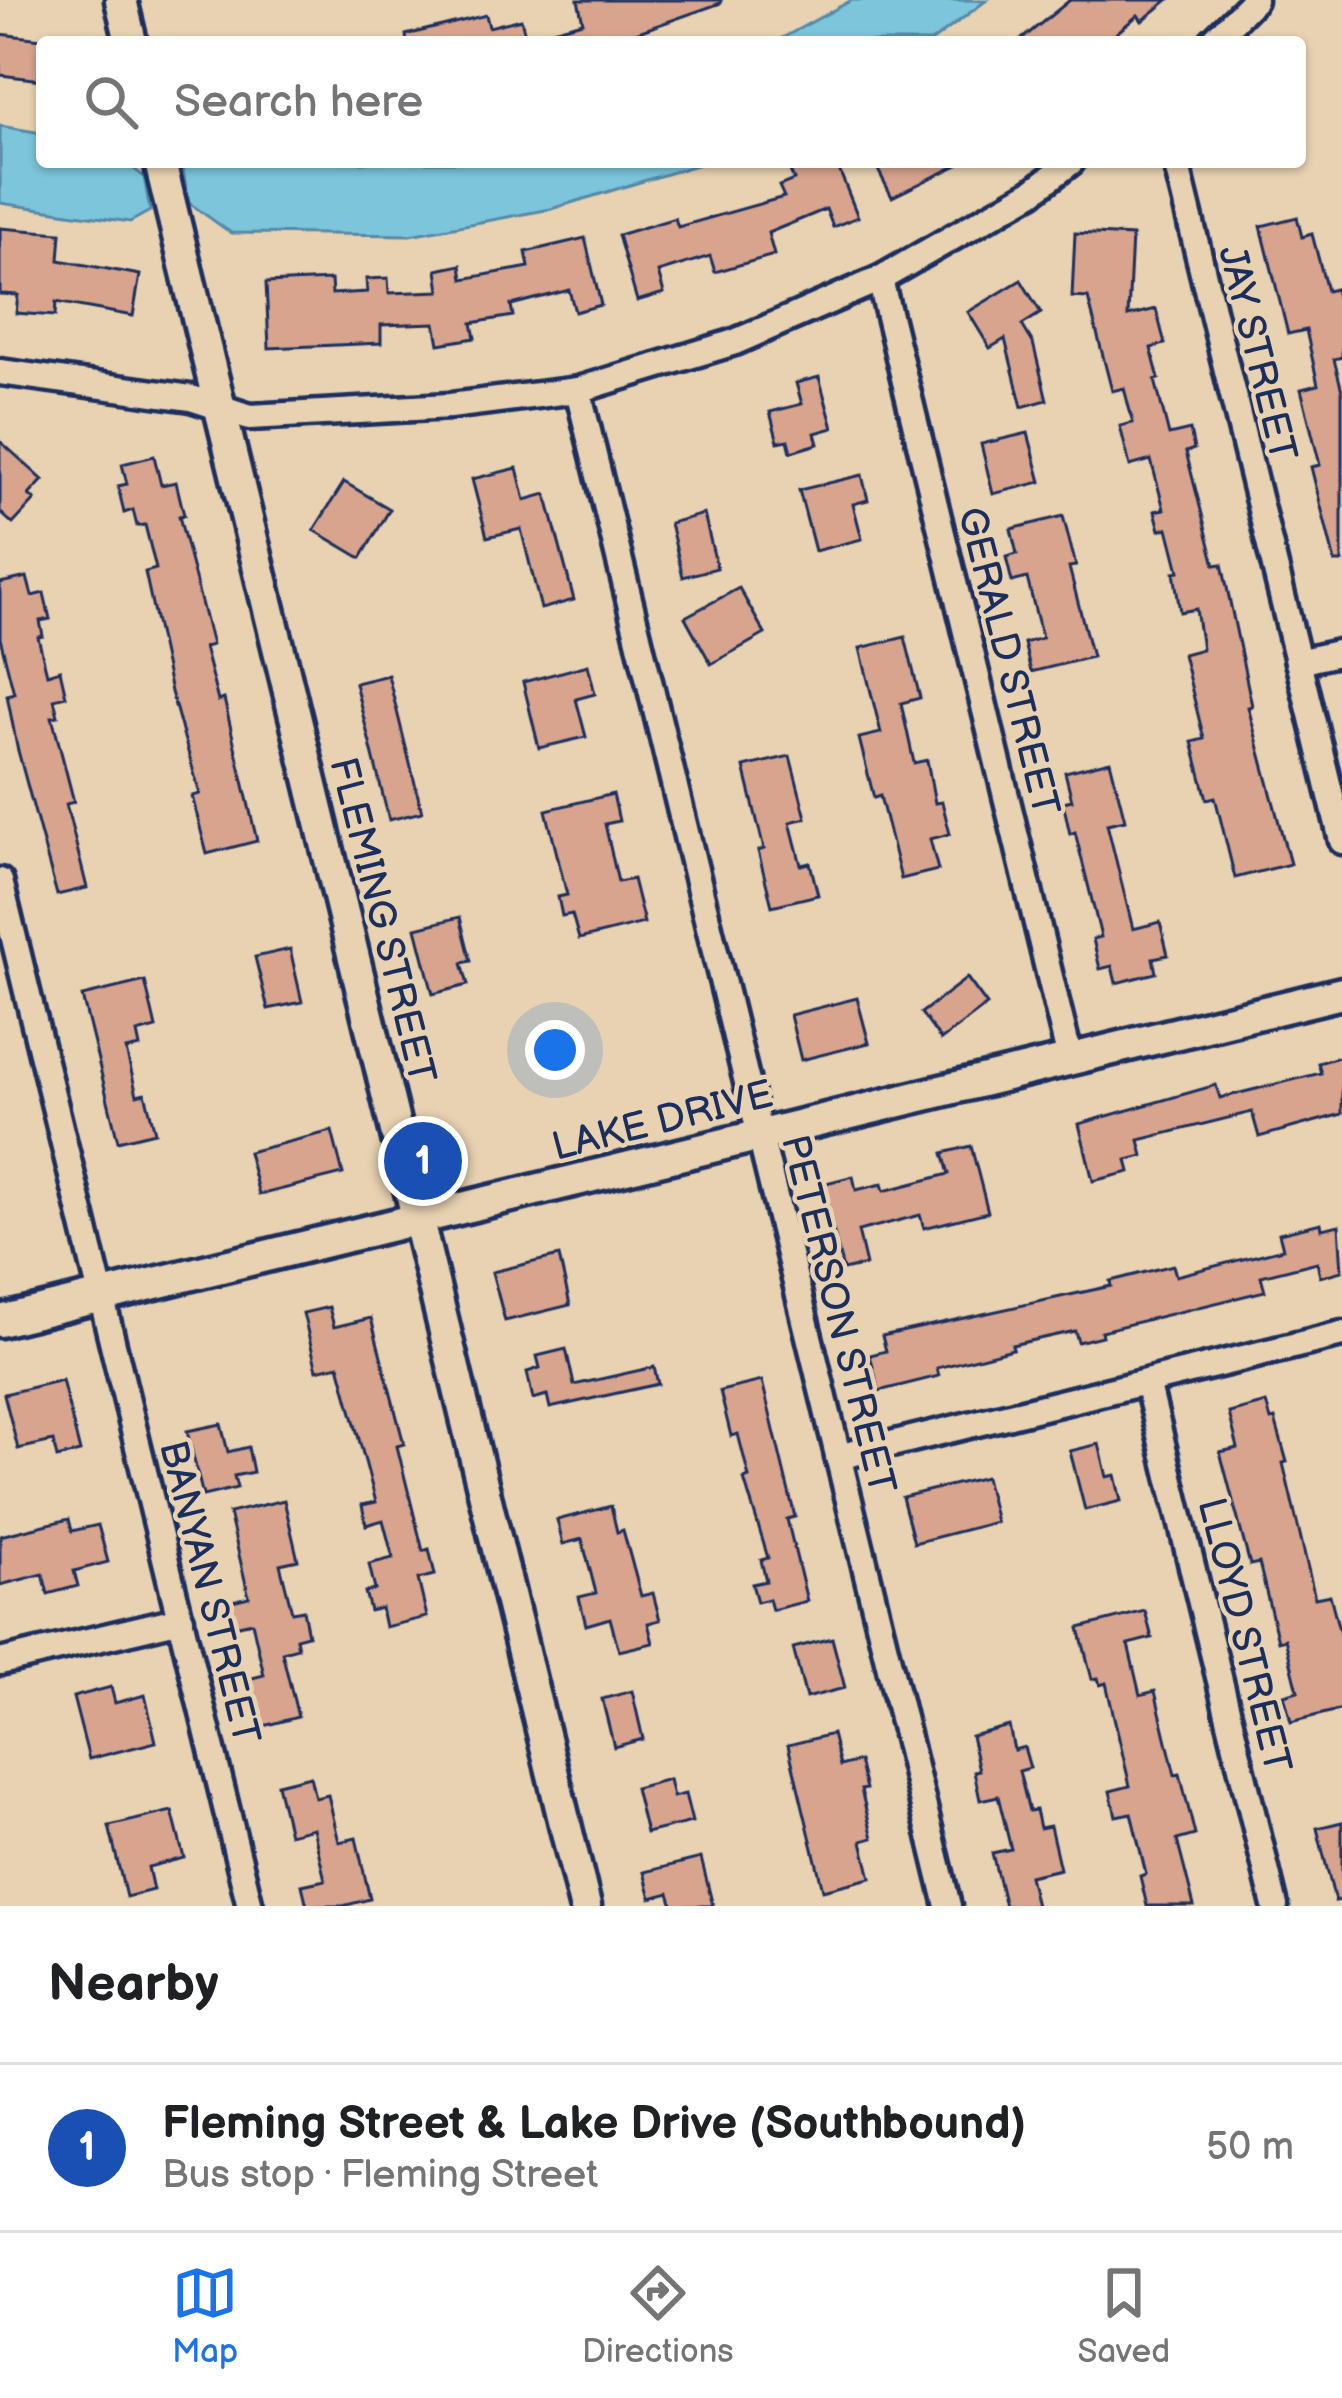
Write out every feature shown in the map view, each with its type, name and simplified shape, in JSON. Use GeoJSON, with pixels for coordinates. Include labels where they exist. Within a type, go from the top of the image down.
{"type":"FeatureCollection","features":[{"type":"Feature","properties":{"kind":"street"},"geometry":{"type":"LineString","coordinates":[[121,0],[130,36]]}},
{"type":"Feature","properties":{"kind":"street"},"geometry":{"type":"LineString","coordinates":[[1218,36],[1254,0]]}},
{"type":"Feature","properties":{"kind":"street","name":"FLEMING STREET"},"geometry":{"type":"LineString","coordinates":[[161,168],[585,1906]]}},
{"type":"Feature","properties":{"kind":"street"},"geometry":{"type":"LineString","coordinates":[[0,372],[191,398],[250,416],[450,406],[578,390],[735,342],[880,279],[1032,192],[1063,168]]}},
{"type":"Feature","properties":{"kind":"street","name":"JAY STREET"},"geometry":{"type":"LineString","coordinates":[[1177,168],[1342,841]]}},
{"type":"Feature","properties":{"kind":"street","name":"GERALD STREET"},"geometry":{"type":"LineString","coordinates":[[880,279],[1070,1059]]}},
{"type":"Feature","properties":{"kind":"street","name":"PETERSON STREET"},"geometry":{"type":"LineString","coordinates":[[578,390],[948,1906]]}},
{"type":"Feature","properties":{"kind":"street"},"geometry":{"type":"LineString","coordinates":[[1298,662],[1342,652]]}},
{"type":"Feature","properties":{"kind":"street","name":"BANYAN STREET"},"geometry":{"type":"LineString","coordinates":[[0,881],[250,1906]]}},
{"type":"Feature","properties":{"kind":"street","name":"LAKE DRIVE"},"geometry":{"type":"LineString","coordinates":[[0,1321],[1342,993]]}},
{"type":"Feature","properties":{"kind":"street"},"geometry":{"type":"LineString","coordinates":[[838,1457],[1342,1334]]}},
{"type":"Feature","properties":{"kind":"street","name":"LLOYD STREET"},"geometry":{"type":"LineString","coordinates":[[1148,1382],[1275,1906]]}},
{"type":"Feature","properties":{"kind":"street"},"geometry":{"type":"LineString","coordinates":[[0,1662],[181,1619]]}},
{"type":"Feature","properties":{"kind":"water"},"geometry":{"type":"Polygon","coordinates":[[[852,0],[987,0],[939,36],[786,36],[852,0]]]}},
{"type":"Feature","properties":{"kind":"water"},"geometry":{"type":"Polygon","coordinates":[[[0,126],[36,132],[36,168],[133,168],[144,177],[150,211],[130,222],[0,203],[0,126]]]}},
{"type":"Feature","properties":{"kind":"water"},"geometry":{"type":"Polygon","coordinates":[[[686,168],[551,209],[410,235],[231,233],[189,203],[183,170],[686,168]]]}},
{"type":"Feature","properties":{"kind":"building"},"geometry":{"type":"Polygon","coordinates":[[[578,0],[721,0],[627,36],[529,36],[583,22],[578,0]]]}},
{"type":"Feature","properties":{"kind":"building"},"geometry":{"type":"Polygon","coordinates":[[[1070,0],[1168,0],[1142,21],[1138,15],[1113,36],[1025,36],[1070,0]]]}},
{"type":"Feature","properties":{"kind":"building"},"geometry":{"type":"Polygon","coordinates":[[[486,15],[489,27],[521,19],[525,36],[406,36],[486,15]]]}},
{"type":"Feature","properties":{"kind":"building"},"geometry":{"type":"Polygon","coordinates":[[[0,34],[36,38],[36,79],[0,75],[0,34]]]}},
{"type":"Feature","properties":{"kind":"building"},"geometry":{"type":"Polygon","coordinates":[[[789,168],[838,168],[858,217],[833,227],[826,209],[768,233],[774,255],[715,272],[710,256],[658,272],[664,293],[637,301],[618,235],[675,218],[678,227],[784,197],[779,186],[794,180],[789,168]]]}},
{"type":"Feature","properties":{"kind":"building"},"geometry":{"type":"Polygon","coordinates":[[[877,168],[952,168],[892,197],[877,168]]]}},
{"type":"Feature","properties":{"kind":"building"},"geometry":{"type":"Polygon","coordinates":[[[1297,217],[1302,237],[1312,234],[1327,291],[1335,289],[1342,319],[1342,357],[1334,359],[1342,391],[1342,562],[1335,562],[1311,467],[1320,465],[1301,389],[1318,385],[1306,330],[1288,334],[1261,226],[1297,217]]]}},
{"type":"Feature","properties":{"kind":"building"},"geometry":{"type":"Polygon","coordinates":[[[0,228],[61,233],[59,260],[140,275],[133,316],[56,302],[55,316],[16,313],[18,295],[0,294],[0,228]]]}},
{"type":"Feature","properties":{"kind":"building"},"geometry":{"type":"Polygon","coordinates":[[[1075,233],[1132,236],[1128,316],[1156,309],[1165,344],[1151,348],[1159,379],[1155,380],[1169,435],[1190,430],[1194,449],[1186,452],[1215,565],[1222,564],[1252,706],[1248,707],[1290,864],[1235,878],[1215,797],[1207,799],[1192,742],[1204,739],[1183,654],[1202,649],[1196,609],[1180,612],[1174,572],[1179,571],[1168,528],[1160,530],[1155,511],[1164,509],[1151,460],[1130,466],[1120,426],[1133,423],[1124,388],[1112,391],[1088,298],[1072,297],[1075,233]]]}},
{"type":"Feature","properties":{"kind":"building"},"geometry":{"type":"Polygon","coordinates":[[[585,238],[601,305],[575,312],[569,290],[511,305],[513,316],[472,323],[475,338],[439,344],[435,323],[381,325],[381,343],[269,348],[266,283],[331,280],[332,294],[367,292],[366,279],[388,278],[389,293],[440,291],[437,270],[461,265],[463,279],[529,267],[526,252],[585,238]]]}},
{"type":"Feature","properties":{"kind":"building"},"geometry":{"type":"Polygon","coordinates":[[[1021,280],[1041,313],[1022,325],[1033,343],[1047,400],[1022,407],[1005,339],[990,348],[968,312],[1021,280]]]}},
{"type":"Feature","properties":{"kind":"building"},"geometry":{"type":"Polygon","coordinates":[[[819,377],[833,428],[815,433],[818,444],[791,452],[788,440],[778,442],[770,412],[802,404],[796,383],[819,377]]]}},
{"type":"Feature","properties":{"kind":"building"},"geometry":{"type":"Polygon","coordinates":[[[1028,433],[1041,482],[993,494],[981,444],[1028,433]]]}},
{"type":"Feature","properties":{"kind":"building"},"geometry":{"type":"Polygon","coordinates":[[[0,441],[43,480],[29,495],[35,500],[13,524],[0,512],[0,441]]]}},
{"type":"Feature","properties":{"kind":"building"},"geometry":{"type":"Polygon","coordinates":[[[154,456],[161,485],[176,482],[184,515],[179,516],[212,645],[204,647],[218,701],[224,699],[257,841],[207,854],[192,796],[200,794],[171,692],[145,572],[156,569],[145,525],[137,526],[133,510],[124,513],[118,486],[127,484],[122,464],[154,456]]]}},
{"type":"Feature","properties":{"kind":"building"},"geometry":{"type":"Polygon","coordinates":[[[517,468],[525,500],[546,494],[574,600],[541,609],[521,529],[487,537],[472,479],[517,468]]]}},
{"type":"Feature","properties":{"kind":"building"},"geometry":{"type":"Polygon","coordinates":[[[862,475],[868,500],[853,504],[862,539],[815,551],[799,490],[862,475]]]}},
{"type":"Feature","properties":{"kind":"building"},"geometry":{"type":"Polygon","coordinates":[[[344,482],[390,509],[361,558],[314,530],[344,482]]]}},
{"type":"Feature","properties":{"kind":"building"},"geometry":{"type":"Polygon","coordinates":[[[704,514],[717,568],[683,577],[670,523],[704,514]]]}},
{"type":"Feature","properties":{"kind":"building"},"geometry":{"type":"Polygon","coordinates":[[[1063,516],[1076,566],[1069,567],[1092,657],[1031,672],[1024,643],[1042,638],[1027,578],[1012,582],[1006,557],[1017,554],[1011,529],[1063,516]]]}},
{"type":"Feature","properties":{"kind":"building"},"geometry":{"type":"Polygon","coordinates":[[[27,577],[32,596],[44,593],[50,619],[40,621],[43,636],[38,637],[47,674],[60,670],[66,696],[54,699],[58,716],[52,717],[74,802],[66,804],[87,888],[57,895],[17,747],[7,695],[14,693],[0,638],[0,583],[27,577]]]}},
{"type":"Feature","properties":{"kind":"building"},"geometry":{"type":"Polygon","coordinates":[[[739,588],[765,634],[711,664],[685,617],[739,588]]]}},
{"type":"Feature","properties":{"kind":"building"},"geometry":{"type":"Polygon","coordinates":[[[905,637],[920,698],[901,703],[914,763],[927,760],[935,803],[942,802],[950,834],[930,839],[938,870],[901,879],[859,738],[881,733],[860,648],[905,637]]]}},
{"type":"Feature","properties":{"kind":"building"},"geometry":{"type":"Polygon","coordinates":[[[588,665],[595,694],[576,699],[586,737],[539,748],[523,682],[588,665]]]}},
{"type":"Feature","properties":{"kind":"building"},"geometry":{"type":"Polygon","coordinates":[[[388,675],[422,812],[389,820],[355,683],[388,675]]]}},
{"type":"Feature","properties":{"kind":"building"},"geometry":{"type":"Polygon","coordinates":[[[790,756],[806,818],[790,822],[801,865],[810,863],[818,895],[772,906],[744,767],[790,756]]]}},
{"type":"Feature","properties":{"kind":"building"},"geometry":{"type":"Polygon","coordinates":[[[1110,761],[1125,820],[1107,824],[1133,929],[1160,922],[1168,955],[1153,958],[1156,973],[1116,983],[1112,966],[1100,969],[1093,939],[1101,937],[1063,802],[1072,800],[1065,772],[1110,761]]]}},
{"type":"Feature","properties":{"kind":"building"},"geometry":{"type":"Polygon","coordinates":[[[613,794],[619,821],[605,824],[618,882],[633,879],[644,923],[579,939],[572,914],[562,916],[558,897],[567,895],[546,810],[613,794]]]}},
{"type":"Feature","properties":{"kind":"building"},"geometry":{"type":"Polygon","coordinates":[[[460,917],[471,961],[462,963],[468,985],[433,994],[416,928],[460,917]]]}},
{"type":"Feature","properties":{"kind":"building"},"geometry":{"type":"Polygon","coordinates":[[[290,949],[302,1002],[268,1009],[255,957],[290,949]]]}},
{"type":"Feature","properties":{"kind":"building"},"geometry":{"type":"Polygon","coordinates":[[[967,978],[987,1005],[941,1040],[921,1013],[967,978]]]}},
{"type":"Feature","properties":{"kind":"building"},"geometry":{"type":"Polygon","coordinates":[[[145,981],[156,1028],[137,1033],[140,1047],[126,1050],[137,1095],[145,1093],[155,1132],[118,1141],[82,996],[145,981]]]}},
{"type":"Feature","properties":{"kind":"building"},"geometry":{"type":"Polygon","coordinates":[[[857,998],[869,1043],[801,1060],[790,1015],[857,998]]]}},
{"type":"Feature","properties":{"kind":"building"},"geometry":{"type":"Polygon","coordinates":[[[1342,1056],[1342,1114],[1259,1137],[1252,1112],[1139,1140],[1143,1156],[1127,1160],[1130,1172],[1093,1181],[1079,1124],[1216,1085],[1220,1098],[1321,1073],[1318,1063],[1342,1056]]]}},
{"type":"Feature","properties":{"kind":"building"},"geometry":{"type":"Polygon","coordinates":[[[332,1131],[343,1174],[259,1195],[248,1152],[332,1131]]]}},
{"type":"Feature","properties":{"kind":"building"},"geometry":{"type":"Polygon","coordinates":[[[971,1146],[988,1212],[924,1228],[920,1215],[858,1231],[866,1265],[843,1270],[822,1184],[853,1176],[856,1190],[882,1184],[884,1191],[949,1174],[943,1153],[971,1146]]]}},
{"type":"Feature","properties":{"kind":"building"},"geometry":{"type":"Polygon","coordinates":[[[1321,1223],[1322,1229],[1339,1225],[1342,1271],[1320,1277],[1317,1262],[1261,1276],[1265,1291],[1101,1331],[1102,1336],[1078,1342],[1075,1331],[1012,1345],[1013,1349],[937,1368],[939,1376],[879,1391],[870,1355],[886,1351],[882,1336],[1111,1286],[1110,1281],[1173,1265],[1176,1276],[1283,1249],[1279,1233],[1321,1223]]]}},
{"type":"Feature","properties":{"kind":"building"},"geometry":{"type":"Polygon","coordinates":[[[559,1256],[570,1305],[505,1321],[492,1272],[559,1256]]]}},
{"type":"Feature","properties":{"kind":"building"},"geometry":{"type":"Polygon","coordinates":[[[329,1307],[334,1327],[371,1318],[404,1444],[397,1446],[423,1551],[429,1549],[435,1575],[418,1579],[427,1617],[385,1627],[381,1608],[370,1611],[365,1592],[375,1590],[369,1564],[393,1558],[383,1520],[366,1525],[362,1505],[376,1502],[339,1365],[317,1370],[303,1313],[329,1307]]]}},
{"type":"Feature","properties":{"kind":"building"},"geometry":{"type":"Polygon","coordinates":[[[566,1349],[574,1385],[654,1367],[658,1384],[550,1408],[547,1395],[533,1399],[527,1372],[540,1368],[537,1356],[566,1349]]]}},
{"type":"Feature","properties":{"kind":"building"},"geometry":{"type":"Polygon","coordinates":[[[62,1380],[80,1452],[57,1458],[53,1441],[18,1449],[4,1394],[62,1380]]]}},
{"type":"Feature","properties":{"kind":"building"},"geometry":{"type":"Polygon","coordinates":[[[762,1381],[795,1517],[787,1519],[807,1601],[772,1610],[769,1599],[757,1602],[752,1584],[766,1581],[761,1560],[768,1558],[744,1479],[749,1477],[738,1434],[731,1436],[720,1391],[762,1381]]]}},
{"type":"Feature","properties":{"kind":"building"},"geometry":{"type":"Polygon","coordinates":[[[1266,1403],[1287,1462],[1283,1463],[1315,1598],[1330,1595],[1342,1642],[1342,1709],[1291,1722],[1284,1695],[1298,1691],[1285,1639],[1278,1641],[1259,1563],[1250,1565],[1220,1452],[1238,1448],[1229,1413],[1266,1403]]]}},
{"type":"Feature","properties":{"kind":"building"},"geometry":{"type":"Polygon","coordinates":[[[221,1424],[228,1452],[248,1447],[253,1472],[234,1476],[237,1488],[203,1496],[187,1431],[221,1424]]]}},
{"type":"Feature","properties":{"kind":"building"},"geometry":{"type":"Polygon","coordinates":[[[1099,1444],[1107,1477],[1115,1475],[1121,1501],[1085,1510],[1070,1451],[1099,1444]]]}},
{"type":"Feature","properties":{"kind":"building"},"geometry":{"type":"Polygon","coordinates":[[[985,1477],[996,1522],[914,1543],[902,1497],[985,1477]]]}},
{"type":"Feature","properties":{"kind":"building"},"geometry":{"type":"Polygon","coordinates":[[[284,1500],[298,1560],[280,1564],[292,1612],[303,1610],[308,1635],[296,1638],[298,1648],[282,1652],[298,1717],[260,1727],[248,1679],[264,1675],[252,1622],[234,1626],[228,1602],[249,1597],[229,1513],[284,1500]]]}},
{"type":"Feature","properties":{"kind":"building"},"geometry":{"type":"Polygon","coordinates":[[[611,1506],[617,1532],[623,1530],[641,1596],[653,1593],[660,1620],[648,1623],[653,1643],[619,1651],[610,1618],[586,1625],[579,1597],[596,1593],[582,1539],[563,1544],[557,1520],[611,1506]]]}},
{"type":"Feature","properties":{"kind":"building"},"geometry":{"type":"Polygon","coordinates":[[[69,1519],[72,1531],[98,1525],[108,1562],[74,1571],[78,1586],[48,1594],[43,1574],[0,1585],[0,1536],[69,1519]]]}},
{"type":"Feature","properties":{"kind":"building"},"geometry":{"type":"Polygon","coordinates":[[[1145,1611],[1152,1638],[1128,1644],[1140,1695],[1155,1691],[1175,1775],[1180,1774],[1195,1835],[1177,1840],[1194,1906],[1147,1906],[1140,1876],[1146,1874],[1131,1813],[1116,1816],[1110,1791],[1130,1786],[1106,1683],[1092,1679],[1079,1628],[1145,1611]]]}},
{"type":"Feature","properties":{"kind":"building"},"geometry":{"type":"Polygon","coordinates":[[[832,1638],[845,1688],[806,1698],[793,1648],[832,1638]]]}},
{"type":"Feature","properties":{"kind":"building"},"geometry":{"type":"Polygon","coordinates":[[[111,1687],[115,1703],[145,1695],[156,1742],[89,1759],[73,1697],[111,1687]]]}},
{"type":"Feature","properties":{"kind":"building"},"geometry":{"type":"Polygon","coordinates":[[[632,1691],[643,1739],[614,1747],[602,1699],[632,1691]]]}},
{"type":"Feature","properties":{"kind":"building"},"geometry":{"type":"Polygon","coordinates":[[[1009,1726],[1014,1750],[1024,1747],[1030,1768],[1019,1771],[1029,1811],[1036,1810],[1040,1828],[1050,1826],[1060,1869],[1029,1876],[1036,1906],[1005,1906],[992,1853],[1011,1849],[998,1796],[980,1800],[974,1771],[979,1770],[971,1736],[1009,1726]]]}},
{"type":"Feature","properties":{"kind":"building"},"geometry":{"type":"Polygon","coordinates":[[[832,1734],[840,1766],[859,1761],[873,1838],[862,1841],[871,1878],[823,1890],[788,1745],[832,1734]]]}},
{"type":"Feature","properties":{"kind":"building"},"geometry":{"type":"Polygon","coordinates":[[[310,1776],[315,1798],[328,1795],[339,1842],[356,1838],[370,1899],[343,1906],[307,1906],[302,1885],[325,1880],[313,1828],[289,1834],[277,1784],[310,1776]]]}},
{"type":"Feature","properties":{"kind":"building"},"geometry":{"type":"Polygon","coordinates":[[[669,1779],[673,1797],[685,1794],[692,1822],[646,1833],[635,1788],[669,1779]]]}},
{"type":"Feature","properties":{"kind":"building"},"geometry":{"type":"Polygon","coordinates":[[[172,1811],[184,1858],[148,1867],[153,1890],[126,1897],[109,1826],[172,1811]]]}},
{"type":"Feature","properties":{"kind":"building"},"geometry":{"type":"Polygon","coordinates":[[[1342,1822],[1342,1900],[1335,1901],[1317,1828],[1342,1822]]]}},
{"type":"Feature","properties":{"kind":"building"},"geometry":{"type":"Polygon","coordinates":[[[701,1858],[713,1906],[673,1906],[669,1893],[651,1898],[644,1872],[701,1858]]]}},
{"type":"Feature","properties":{"kind":"place","name":"Fleming Street & Lake Drive (Southbound)"},"geometry":{"type":"Point","coordinates":[423,1161]}}]}
